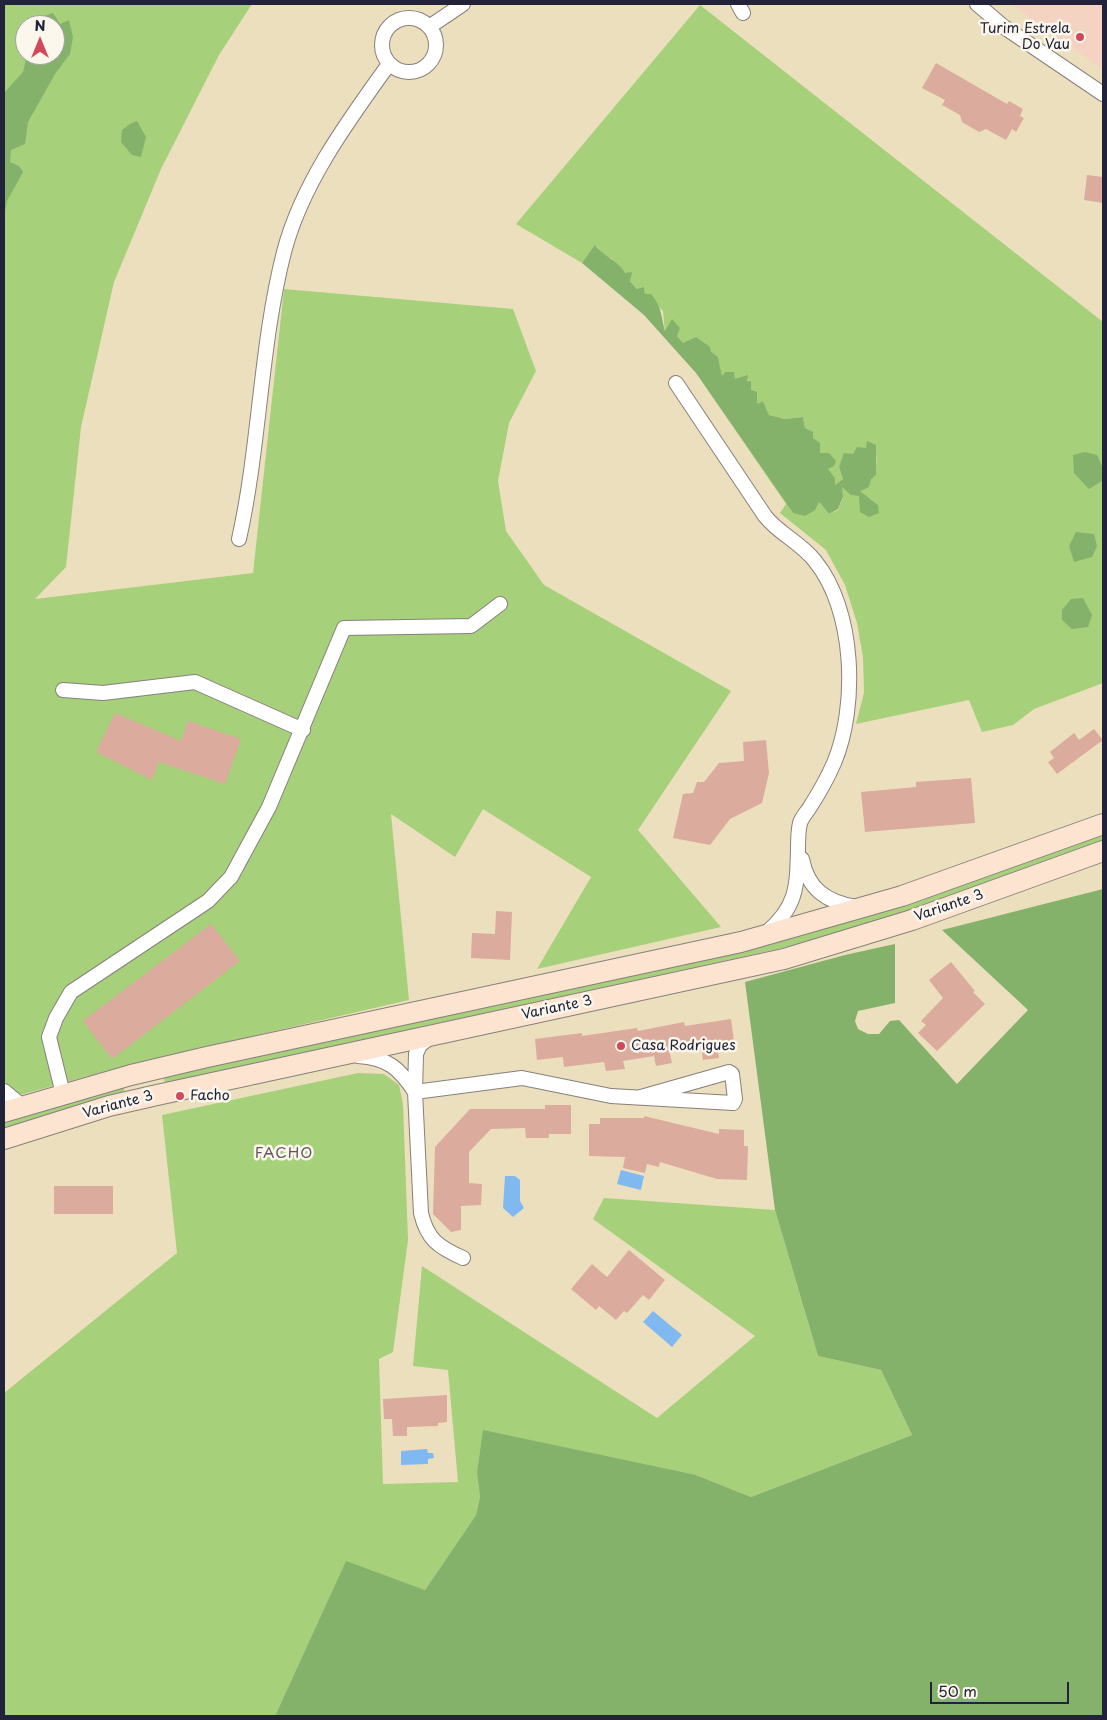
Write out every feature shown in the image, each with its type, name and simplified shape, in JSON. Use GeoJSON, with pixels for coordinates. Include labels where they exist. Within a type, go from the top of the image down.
{"type":"FeatureCollection","features":[{"type":"Feature","properties":{"kind":"main road","name":"Variante 3"},"geometry":{"type":"LineString","coordinates":[[13,1109],[206,1057],[762,936],[902,896],[1103,824]]}},
{"type":"Feature","properties":{"kind":"main road","name":"Variante 3"},"geometry":{"type":"LineString","coordinates":[[4,1139],[109,1106],[784,959],[912,920],[1103,852]]}},
{"type":"Feature","properties":{"kind":"street"},"geometry":{"type":"LineString","coordinates":[[429,26],[463,4]]}},
{"type":"Feature","properties":{"kind":"street"},"geometry":{"type":"LineString","coordinates":[[976,4],[1004,28],[1103,94]]}},
{"type":"Feature","properties":{"kind":"street"},"geometry":{"type":"LineString","coordinates":[[411,18],[422,21],[429,26],[435,36],[436,47],[433,58],[427,66],[418,71],[408,73],[396,70],[388,64],[383,54],[381,43],[384,33],[390,25],[399,20],[411,18]]}},
{"type":"Feature","properties":{"kind":"street"},"geometry":{"type":"LineString","coordinates":[[239,539],[245,513],[261,384],[284,250],[298,212],[336,138],[388,64]]}},
{"type":"Feature","properties":{"kind":"street"},"geometry":{"type":"LineString","coordinates":[[676,383],[765,516],[774,527],[804,547],[816,562],[828,580],[845,630],[848,652],[849,704],[844,732],[834,763],[800,822],[798,885],[793,899],[779,922],[762,936]]}},
{"type":"Feature","properties":{"kind":"street"},"geometry":{"type":"LineString","coordinates":[[63,1094],[49,1037],[56,1018],[72,992],[208,900],[231,877],[268,807],[303,730],[344,628],[471,626],[500,604]]}},
{"type":"Feature","properties":{"kind":"street"},"geometry":{"type":"LineString","coordinates":[[63,690],[103,694],[195,682],[303,730]]}},
{"type":"Feature","properties":{"kind":"street"},"geometry":{"type":"LineString","coordinates":[[798,839],[810,882],[818,891],[835,902],[861,908]]}},
{"type":"Feature","properties":{"kind":"street"},"geometry":{"type":"LineString","coordinates":[[433,1035],[420,1045],[416,1054],[415,1092],[421,1213],[425,1230],[434,1241],[448,1251],[463,1258]]}},
{"type":"Feature","properties":{"kind":"street"},"geometry":{"type":"LineString","coordinates":[[344,1055],[374,1057],[387,1062],[404,1076],[415,1092]]}},
{"type":"Feature","properties":{"kind":"street"},"geometry":{"type":"LineString","coordinates":[[415,1092],[522,1078],[611,1096],[733,1103],[735,1099],[732,1074],[728,1072],[641,1097]]}},
{"type":"Feature","properties":{"kind":"street"},"geometry":{"type":"LineString","coordinates":[[4,1092],[13,1109]]}},
{"type":"Feature","properties":{"kind":"shaded area","name":"Turim Estrela Do Vau"},"geometry":{"type":"Polygon","coordinates":[[[1011,4],[1103,4],[1103,70],[1011,4]]]}},
{"type":"Feature","properties":{"kind":"green space"},"geometry":{"type":"Polygon","coordinates":[[[4,4],[252,4],[219,55],[161,169],[114,282],[81,427],[66,567],[35,599],[253,573],[284,289],[513,309],[536,371],[509,423],[498,481],[506,531],[544,585],[731,691],[638,830],[721,927],[537,969],[591,877],[483,809],[455,857],[391,814],[409,1000],[136,1063],[9,1098],[4,1094],[4,4]]]}},
{"type":"Feature","properties":{"kind":"green space"},"geometry":{"type":"Polygon","coordinates":[[[700,5],[1103,322],[1103,683],[1034,709],[1013,725],[982,732],[969,700],[856,724],[864,693],[863,657],[857,623],[845,585],[826,550],[780,513],[786,504],[696,373],[793,513],[819,502],[829,514],[838,510],[843,498],[841,486],[878,505],[859,491],[874,475],[876,454],[866,448],[853,454],[839,467],[843,479],[835,485],[835,478],[827,469],[813,438],[805,428],[803,417],[785,419],[769,415],[763,401],[757,405],[751,390],[751,381],[734,379],[734,372],[725,372],[722,377],[718,357],[683,343],[677,336],[665,332],[663,311],[645,294],[644,287],[638,290],[611,258],[604,256],[597,246],[582,263],[516,224],[700,5]]]}},
{"type":"Feature","properties":{"kind":"green space"},"geometry":{"type":"Polygon","coordinates":[[[69,20],[73,37],[70,54],[65,61],[65,22],[69,20]]]}},
{"type":"Feature","properties":{"kind":"green space"},"geometry":{"type":"Polygon","coordinates":[[[25,65],[62,65],[28,122],[25,144],[11,150],[10,162],[19,166],[23,172],[7,201],[4,217],[4,93],[23,72],[25,65]]]}},
{"type":"Feature","properties":{"kind":"green space"},"geometry":{"type":"Polygon","coordinates":[[[137,121],[146,137],[141,157],[132,155],[121,142],[122,130],[137,121]]]}},
{"type":"Feature","properties":{"kind":"green space"},"geometry":{"type":"Polygon","coordinates":[[[595,245],[619,265],[625,273],[632,272],[630,281],[637,289],[644,287],[645,294],[651,294],[659,307],[665,331],[672,319],[680,328],[677,336],[683,343],[696,337],[710,347],[711,352],[718,357],[722,376],[725,372],[734,372],[735,379],[748,375],[747,381],[751,381],[751,390],[757,392],[757,404],[763,401],[769,415],[785,419],[803,417],[805,428],[813,432],[813,438],[820,443],[820,453],[829,453],[836,461],[834,466],[828,469],[835,478],[835,485],[843,479],[839,467],[844,453],[853,454],[857,447],[866,448],[867,441],[876,445],[876,475],[871,479],[869,487],[860,491],[878,505],[879,513],[869,517],[860,512],[859,496],[851,495],[842,487],[843,497],[838,509],[829,514],[819,502],[815,510],[805,516],[793,513],[696,373],[644,315],[582,263],[595,245]]]}},
{"type":"Feature","properties":{"kind":"green space"},"geometry":{"type":"Polygon","coordinates":[[[1085,452],[1097,455],[1102,466],[1102,481],[1089,489],[1074,473],[1073,455],[1085,452]]]}},
{"type":"Feature","properties":{"kind":"green space"},"geometry":{"type":"Polygon","coordinates":[[[1076,532],[1094,534],[1097,546],[1092,557],[1074,562],[1069,546],[1076,532]]]}},
{"type":"Feature","properties":{"kind":"green space"},"geometry":{"type":"Polygon","coordinates":[[[1083,598],[1092,615],[1088,627],[1072,629],[1062,620],[1062,610],[1071,599],[1083,598]]]}},
{"type":"Feature","properties":{"kind":"green space"},"geometry":{"type":"Polygon","coordinates":[[[1103,833],[1103,841],[862,927],[805,943],[165,1083],[163,1075],[794,938],[951,889],[1103,833]]]}},
{"type":"Feature","properties":{"kind":"green space"},"geometry":{"type":"Polygon","coordinates":[[[1103,889],[1103,1716],[275,1716],[346,1561],[425,1590],[476,1515],[480,1497],[477,1473],[483,1430],[696,1475],[751,1497],[912,1435],[881,1370],[818,1356],[775,1210],[745,982],[845,955],[895,944],[895,1003],[858,1011],[855,1021],[858,1029],[868,1034],[879,1034],[890,1021],[899,1020],[957,1084],[1028,1010],[942,930],[1103,889]]]}},
{"type":"Feature","properties":{"kind":"green space"},"geometry":{"type":"Polygon","coordinates":[[[358,1073],[384,1074],[399,1085],[403,1104],[408,1240],[393,1352],[379,1359],[383,1484],[458,1482],[448,1370],[413,1366],[422,1266],[657,1418],[755,1336],[593,1219],[604,1198],[775,1210],[818,1356],[881,1370],[912,1435],[751,1497],[696,1475],[477,1473],[480,1497],[476,1515],[425,1590],[346,1562],[275,1716],[4,1716],[4,1393],[177,1253],[162,1115],[358,1073]]]}},
{"type":"Feature","properties":{"kind":"green space"},"geometry":{"type":"Polygon","coordinates":[[[123,1086],[125,1092],[4,1129],[4,1121],[123,1086]]]}},
{"type":"Feature","properties":{"kind":"water"},"geometry":{"type":"Polygon","coordinates":[[[621,1170],[644,1176],[641,1190],[617,1184],[621,1170]]]}},
{"type":"Feature","properties":{"kind":"water"},"geometry":{"type":"Polygon","coordinates":[[[505,1176],[515,1176],[520,1180],[520,1201],[524,1208],[513,1217],[503,1208],[505,1176]]]}},
{"type":"Feature","properties":{"kind":"water"},"geometry":{"type":"Polygon","coordinates":[[[653,1311],[682,1335],[672,1347],[643,1322],[653,1311]]]}},
{"type":"Feature","properties":{"kind":"water"},"geometry":{"type":"Polygon","coordinates":[[[427,1449],[428,1453],[433,1453],[434,1458],[428,1459],[428,1464],[401,1465],[401,1451],[427,1449]]]}},
{"type":"Feature","properties":{"kind":"building"},"geometry":{"type":"Polygon","coordinates":[[[936,63],[1007,104],[1009,101],[1023,109],[1020,116],[1024,118],[1016,132],[1012,129],[1006,140],[986,129],[979,132],[962,122],[960,115],[942,105],[945,100],[922,88],[936,63]]]}},
{"type":"Feature","properties":{"kind":"building"},"geometry":{"type":"Polygon","coordinates":[[[1087,175],[1103,177],[1103,203],[1084,200],[1087,175]]]}},
{"type":"Feature","properties":{"kind":"building"},"geometry":{"type":"Polygon","coordinates":[[[115,713],[181,741],[188,721],[241,739],[225,784],[159,762],[152,780],[96,752],[115,713]]]}},
{"type":"Feature","properties":{"kind":"building"},"geometry":{"type":"Polygon","coordinates":[[[1094,729],[1103,740],[1057,774],[1048,762],[1054,758],[1050,752],[1074,733],[1079,740],[1094,729]]]}},
{"type":"Feature","properties":{"kind":"building"},"geometry":{"type":"Polygon","coordinates":[[[766,740],[769,773],[762,803],[730,819],[710,845],[673,838],[683,794],[693,793],[697,782],[704,782],[719,763],[744,761],[743,742],[766,740]]]}},
{"type":"Feature","properties":{"kind":"building"},"geometry":{"type":"Polygon","coordinates":[[[971,778],[975,823],[865,832],[861,792],[916,787],[916,782],[971,778]]]}},
{"type":"Feature","properties":{"kind":"building"},"geometry":{"type":"Polygon","coordinates":[[[496,911],[512,912],[510,960],[471,958],[472,933],[495,934],[496,911]]]}},
{"type":"Feature","properties":{"kind":"building"},"geometry":{"type":"Polygon","coordinates":[[[211,924],[240,961],[112,1059],[83,1021],[211,924]]]}},
{"type":"Feature","properties":{"kind":"building"},"geometry":{"type":"Polygon","coordinates":[[[951,962],[975,991],[973,992],[985,1004],[937,1051],[918,1033],[926,1025],[921,1021],[943,998],[929,980],[951,962]]]}},
{"type":"Feature","properties":{"kind":"building"},"geometry":{"type":"Polygon","coordinates":[[[731,1019],[734,1041],[717,1044],[719,1058],[703,1060],[701,1044],[669,1050],[672,1063],[656,1066],[654,1056],[623,1061],[625,1069],[606,1071],[604,1062],[564,1067],[563,1057],[537,1060],[535,1039],[582,1033],[582,1036],[637,1028],[638,1031],[684,1022],[685,1026],[731,1019]]]}},
{"type":"Feature","properties":{"kind":"building"},"geometry":{"type":"Polygon","coordinates":[[[545,1105],[571,1105],[571,1134],[549,1134],[549,1138],[526,1138],[525,1128],[491,1129],[469,1152],[469,1183],[482,1184],[481,1205],[461,1206],[461,1230],[451,1232],[433,1214],[435,1147],[470,1109],[545,1109],[545,1105]]]}},
{"type":"Feature","properties":{"kind":"building"},"geometry":{"type":"Polygon","coordinates":[[[644,1116],[719,1134],[719,1129],[744,1130],[744,1146],[748,1146],[747,1180],[717,1179],[660,1162],[659,1167],[647,1164],[645,1173],[623,1168],[625,1157],[589,1156],[589,1124],[600,1124],[600,1118],[644,1118],[644,1116]]]}},
{"type":"Feature","properties":{"kind":"building"},"geometry":{"type":"Polygon","coordinates":[[[54,1186],[113,1186],[113,1214],[54,1214],[54,1186]]]}},
{"type":"Feature","properties":{"kind":"building"},"geometry":{"type":"Polygon","coordinates":[[[629,1250],[665,1280],[649,1300],[643,1295],[627,1313],[624,1311],[616,1320],[599,1306],[596,1310],[571,1289],[592,1264],[607,1277],[629,1250]]]}},
{"type":"Feature","properties":{"kind":"building"},"geometry":{"type":"Polygon","coordinates":[[[447,1395],[447,1422],[438,1423],[438,1426],[407,1427],[407,1436],[393,1436],[392,1419],[384,1419],[383,1399],[447,1395]]]}},
{"type":"Feature","properties":{"kind":"place","name":"Turim Estrela Do Vau"},"geometry":{"type":"Point","coordinates":[1080,37]}},
{"type":"Feature","properties":{"kind":"place","name":"Casa Rodrigues"},"geometry":{"type":"Point","coordinates":[621,1046]}},
{"type":"Feature","properties":{"kind":"place","name":"Facho"},"geometry":{"type":"Point","coordinates":[180,1096]}},
{"type":"Feature","properties":{"kind":"district","name":"FACHO"},"geometry":{"type":"Point","coordinates":[284,1154]}}]}
